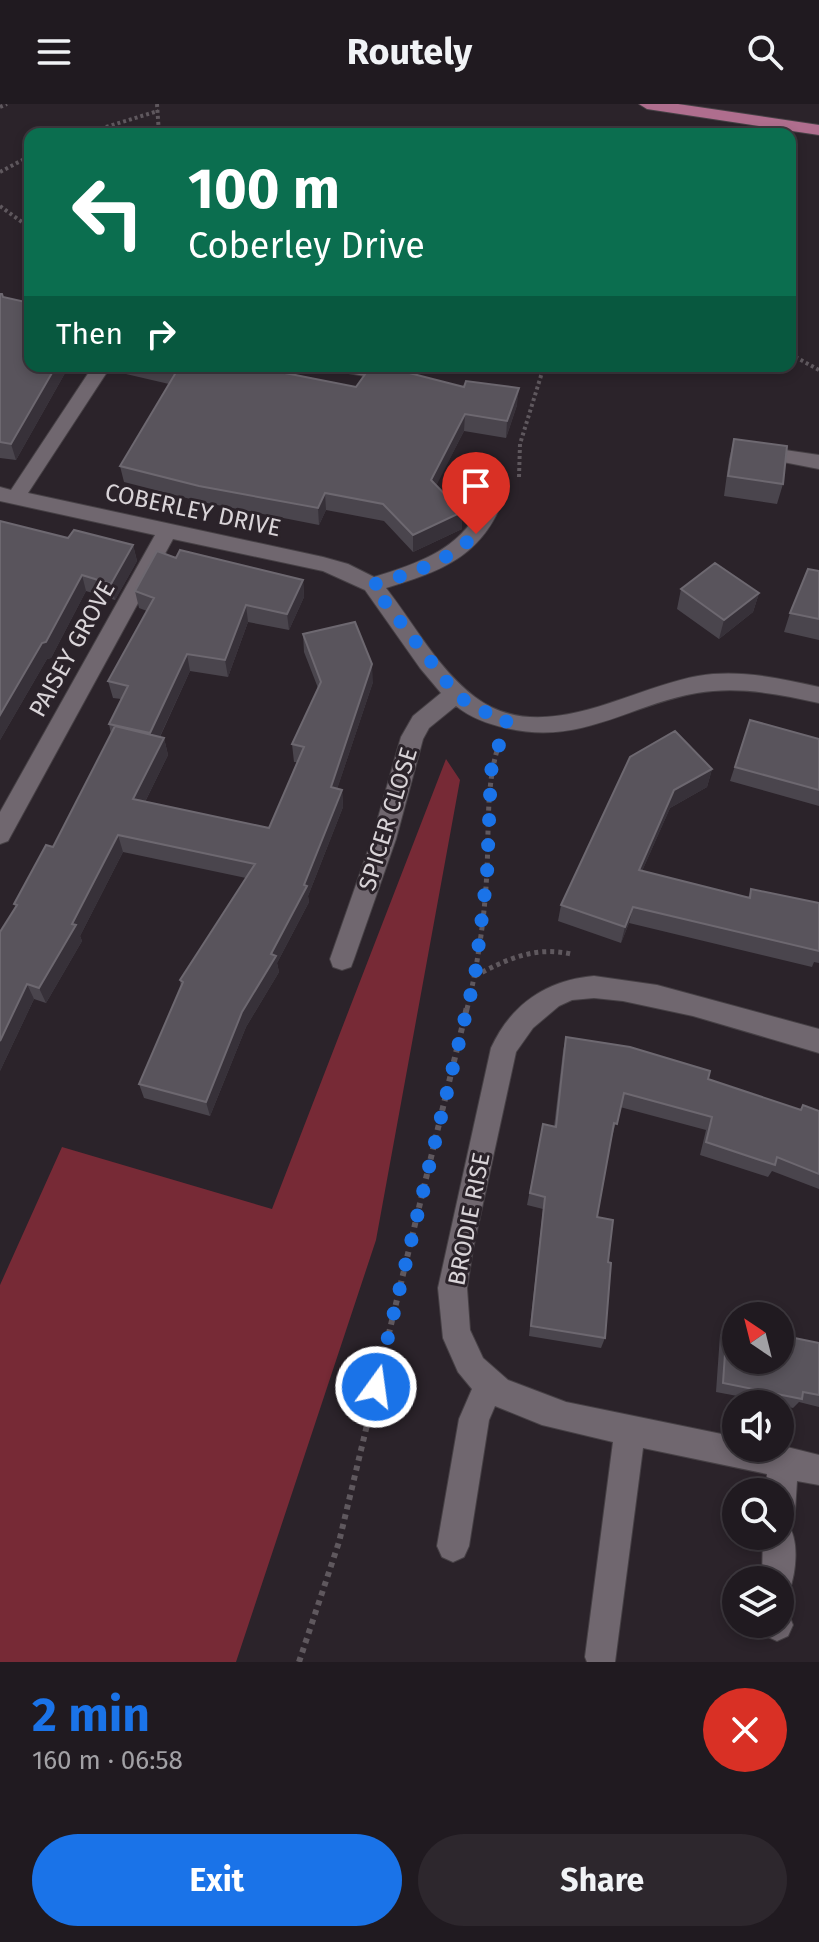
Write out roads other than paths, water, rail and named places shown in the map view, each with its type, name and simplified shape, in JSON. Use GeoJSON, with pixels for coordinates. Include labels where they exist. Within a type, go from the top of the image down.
{"type":"FeatureCollection","features":[{"type":"Feature","properties":{"kind":"main road"},"geometry":{"type":"LineString","coordinates":[[647,104],[819,130]]}},
{"type":"Feature","properties":{"kind":"street"},"geometry":{"type":"LineString","coordinates":[[8,496],[98,372]]}},
{"type":"Feature","properties":{"kind":"street"},"geometry":{"type":"LineString","coordinates":[[374,372],[420,381]]}},
{"type":"Feature","properties":{"kind":"street"},"geometry":{"type":"LineString","coordinates":[[785,456],[819,462]]}},
{"type":"Feature","properties":{"kind":"street"},"geometry":{"type":"LineString","coordinates":[[372,585],[413,573],[457,552],[476,534],[490,513],[494,497],[479,491]]}},
{"type":"Feature","properties":{"kind":"street","name":"COBERLEY DRIVE"},"geometry":{"type":"LineString","coordinates":[[8,496],[341,569],[372,585],[456,694],[476,709],[507,719],[551,726],[576,724],[601,718],[656,694],[701,683],[747,682],[819,695]]}},
{"type":"Feature","properties":{"kind":"street","name":"PAISEY GROVE"},"geometry":{"type":"LineString","coordinates":[[0,834],[167,532]]}},
{"type":"Feature","properties":{"kind":"street","name":"SPICER CLOSE"},"geometry":{"type":"LineString","coordinates":[[342,959],[384,839],[412,737],[421,722],[456,694]]}},
{"type":"Feature","properties":{"kind":"street","name":"BRODIE RISE"},"geometry":{"type":"LineString","coordinates":[[722,1449],[566,1417],[527,1405],[489,1385],[464,1356],[452,1311],[457,1263],[504,1048],[532,1009],[550,997],[571,989],[595,985],[635,992],[819,1041]]}},
{"type":"Feature","properties":{"kind":"street"},"geometry":{"type":"LineString","coordinates":[[453,1546],[474,1419],[489,1385]]}},
{"type":"Feature","properties":{"kind":"street"},"geometry":{"type":"LineString","coordinates":[[601,1657],[630,1430]]}},
{"type":"Feature","properties":{"kind":"street","name":"BRODIE RISE"},"geometry":{"type":"LineString","coordinates":[[787,1462],[819,1470]]}}]}
